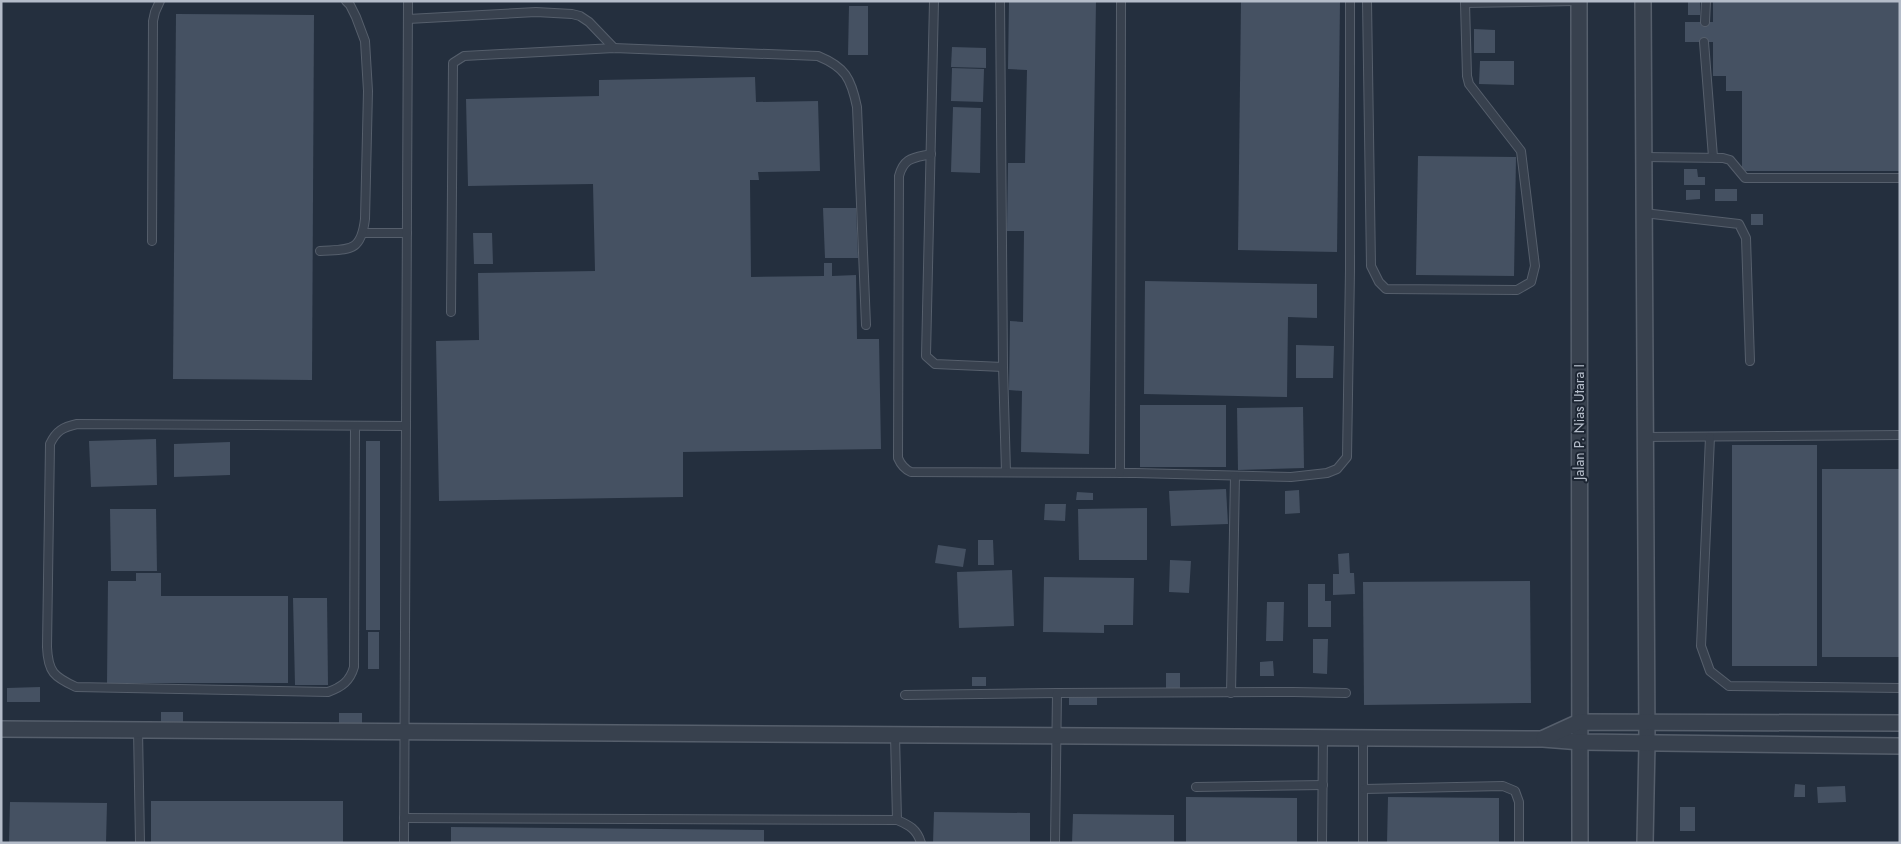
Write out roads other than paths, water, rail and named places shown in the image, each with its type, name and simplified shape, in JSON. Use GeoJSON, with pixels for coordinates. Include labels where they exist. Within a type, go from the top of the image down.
{"type":"FeatureCollection","features":[{"type":"Feature","properties":{"kind":"street","name":"Jalan P. Nias Utara I"},"geometry":{"type":"LineString","coordinates":[[1579,1],[1580,843]]}},
{"type":"Feature","properties":{"kind":"street"},"geometry":{"type":"LineString","coordinates":[[1643,1],[1645,157],[1645,843]]}},
{"type":"Feature","properties":{"kind":"street"},"geometry":{"type":"LineString","coordinates":[[1543,739],[1579,722],[1900,723]]}},
{"type":"Feature","properties":{"kind":"street"},"geometry":{"type":"LineString","coordinates":[[1,729],[1543,739],[1581,742],[1900,746]]}},
{"type":"Feature","properties":{"kind":"lane"},"geometry":{"type":"LineString","coordinates":[[152,241],[153,20],[160,1]]}},
{"type":"Feature","properties":{"kind":"lane"},"geometry":{"type":"LineString","coordinates":[[320,250],[350,248],[358,243],[364,233],[368,91],[365,41],[356,17],[346,1]]}},
{"type":"Feature","properties":{"kind":"lane"},"geometry":{"type":"LineString","coordinates":[[404,843],[408,1]]}},
{"type":"Feature","properties":{"kind":"lane"},"geometry":{"type":"LineString","coordinates":[[934,1],[926,356],[935,364],[1002,367]]}},
{"type":"Feature","properties":{"kind":"lane"},"geometry":{"type":"LineString","coordinates":[[1000,1],[1002,367],[1006,472]]}},
{"type":"Feature","properties":{"kind":"lane"},"geometry":{"type":"LineString","coordinates":[[1120,1],[1120,473]]}},
{"type":"Feature","properties":{"kind":"lane"},"geometry":{"type":"LineString","coordinates":[[931,154],[909,160],[901,167],[898,176],[898,458],[901,465],[911,472],[1120,473],[1291,477],[1327,473],[1337,469],[1347,457],[1350,270],[1350,1]]}},
{"type":"Feature","properties":{"kind":"lane"},"geometry":{"type":"LineString","coordinates":[[1367,1],[1371,266],[1378,282],[1386,289],[1517,290],[1531,282],[1534,266],[1521,151],[1469,84],[1467,76],[1465,2],[1574,1]]}},
{"type":"Feature","properties":{"kind":"lane"},"geometry":{"type":"LineString","coordinates":[[1705,22],[1706,1]]}},
{"type":"Feature","properties":{"kind":"lane"},"geometry":{"type":"LineString","coordinates":[[408,19],[536,12],[572,14],[580,16],[589,22],[614,48]]}},
{"type":"Feature","properties":{"kind":"lane"},"geometry":{"type":"LineString","coordinates":[[1704,42],[1713,157]]}},
{"type":"Feature","properties":{"kind":"lane"},"geometry":{"type":"LineString","coordinates":[[451,312],[453,63],[459,58],[474,55],[614,48],[818,56],[833,62],[845,72],[857,107],[866,325]]}},
{"type":"Feature","properties":{"kind":"lane"},"geometry":{"type":"LineString","coordinates":[[1645,157],[1713,157],[1730,160],[1744,178],[1900,178]]}},
{"type":"Feature","properties":{"kind":"lane"},"geometry":{"type":"LineString","coordinates":[[1644,213],[1739,224],[1746,238],[1750,361]]}},
{"type":"Feature","properties":{"kind":"lane"},"geometry":{"type":"LineString","coordinates":[[364,233],[406,233]]}},
{"type":"Feature","properties":{"kind":"lane"},"geometry":{"type":"LineString","coordinates":[[355,426],[354,667],[348,681],[339,688],[328,692],[76,687],[59,679],[54,674],[47,658],[50,444],[59,430],[66,426],[77,424],[406,426]]}},
{"type":"Feature","properties":{"kind":"lane"},"geometry":{"type":"LineString","coordinates":[[1644,437],[1900,435]]}},
{"type":"Feature","properties":{"kind":"lane"},"geometry":{"type":"LineString","coordinates":[[1710,436],[1701,646],[1710,671],[1729,686],[1900,688]]}},
{"type":"Feature","properties":{"kind":"lane"},"geometry":{"type":"LineString","coordinates":[[1231,693],[1235,476]]}},
{"type":"Feature","properties":{"kind":"lane"},"geometry":{"type":"LineString","coordinates":[[1055,843],[1057,693]]}},
{"type":"Feature","properties":{"kind":"lane"},"geometry":{"type":"LineString","coordinates":[[905,694],[1346,693]]}},
{"type":"Feature","properties":{"kind":"lane"},"geometry":{"type":"LineString","coordinates":[[138,730],[140,843]]}},
{"type":"Feature","properties":{"kind":"lane"},"geometry":{"type":"LineString","coordinates":[[895,735],[897,820]]}},
{"type":"Feature","properties":{"kind":"lane"},"geometry":{"type":"LineString","coordinates":[[1322,843],[1323,738]]}},
{"type":"Feature","properties":{"kind":"lane"},"geometry":{"type":"LineString","coordinates":[[1363,738],[1363,843]]}},
{"type":"Feature","properties":{"kind":"lane"},"geometry":{"type":"LineString","coordinates":[[1196,787],[1323,785]]}},
{"type":"Feature","properties":{"kind":"lane"},"geometry":{"type":"LineString","coordinates":[[1364,789],[1503,786],[1515,791],[1519,802],[1519,843]]}},
{"type":"Feature","properties":{"kind":"lane"},"geometry":{"type":"LineString","coordinates":[[404,818],[897,820],[910,826],[916,832],[920,843]]}}]}
